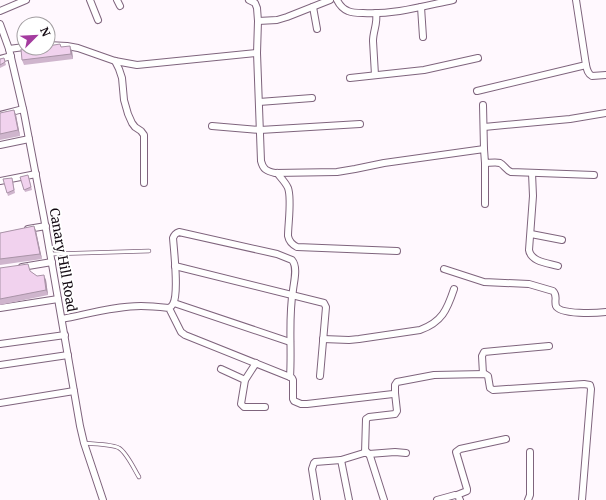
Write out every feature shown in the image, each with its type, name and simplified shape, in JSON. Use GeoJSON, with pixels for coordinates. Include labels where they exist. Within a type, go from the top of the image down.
{"type":"FeatureCollection","features":[{"type":"Feature","properties":{"kind":"street"},"geometry":{"type":"LineString","coordinates":[[0,11],[26,0]]}},
{"type":"Feature","properties":{"kind":"street"},"geometry":{"type":"LineString","coordinates":[[90,0],[98,20]]}},
{"type":"Feature","properties":{"kind":"street"},"geometry":{"type":"LineString","coordinates":[[117,0],[120,6]]}},
{"type":"Feature","properties":{"kind":"street"},"geometry":{"type":"LineString","coordinates":[[249,0],[256,6],[258,21],[257,53],[261,161],[266,170],[278,173],[337,172],[384,163],[484,149]]}},
{"type":"Feature","properties":{"kind":"street"},"geometry":{"type":"LineString","coordinates":[[258,21],[277,20],[330,0]]}},
{"type":"Feature","properties":{"kind":"street"},"geometry":{"type":"LineString","coordinates":[[337,0],[347,11],[376,14],[395,12],[453,0]]}},
{"type":"Feature","properties":{"kind":"street"},"geometry":{"type":"LineString","coordinates":[[576,0],[586,66],[589,75],[606,75]]}},
{"type":"Feature","properties":{"kind":"street"},"geometry":{"type":"LineString","coordinates":[[312,7],[317,29]]}},
{"type":"Feature","properties":{"kind":"street"},"geometry":{"type":"LineString","coordinates":[[421,7],[423,37]]}},
{"type":"Feature","properties":{"kind":"street"},"geometry":{"type":"LineString","coordinates":[[375,75],[373,36],[377,22],[376,14]]}},
{"type":"Feature","properties":{"kind":"street","name":"Canary Hill Road"},"geometry":{"type":"LineString","coordinates":[[1,28],[11,56],[36,174],[80,426],[84,443],[104,500]]}},
{"type":"Feature","properties":{"kind":"street"},"geometry":{"type":"LineString","coordinates":[[56,45],[78,48],[115,61],[137,65],[257,53]]}},
{"type":"Feature","properties":{"kind":"street"},"geometry":{"type":"LineString","coordinates":[[9,49],[16,48]]}},
{"type":"Feature","properties":{"kind":"street"},"geometry":{"type":"LineString","coordinates":[[0,59],[11,56]]}},
{"type":"Feature","properties":{"kind":"street"},"geometry":{"type":"LineString","coordinates":[[350,78],[424,70],[478,58]]}},
{"type":"Feature","properties":{"kind":"street"},"geometry":{"type":"LineString","coordinates":[[115,61],[122,78],[124,100],[128,114],[132,123],[141,131],[144,138],[144,183]]}},
{"type":"Feature","properties":{"kind":"street"},"geometry":{"type":"LineString","coordinates":[[477,91],[586,66]]}},
{"type":"Feature","properties":{"kind":"street"},"geometry":{"type":"LineString","coordinates":[[259,102],[312,98]]}},
{"type":"Feature","properties":{"kind":"street"},"geometry":{"type":"LineString","coordinates":[[483,105],[485,204]]}},
{"type":"Feature","properties":{"kind":"street"},"geometry":{"type":"LineString","coordinates":[[0,115],[23,109]]}},
{"type":"Feature","properties":{"kind":"street"},"geometry":{"type":"LineString","coordinates":[[484,127],[570,119],[606,113]]}},
{"type":"Feature","properties":{"kind":"street"},"geometry":{"type":"LineString","coordinates":[[212,126],[260,130],[360,124]]}},
{"type":"Feature","properties":{"kind":"street"},"geometry":{"type":"LineString","coordinates":[[0,145],[29,139]]}},
{"type":"Feature","properties":{"kind":"street"},"geometry":{"type":"LineString","coordinates":[[485,163],[501,164],[511,172],[594,175]]}},
{"type":"Feature","properties":{"kind":"street"},"geometry":{"type":"LineString","coordinates":[[278,173],[289,190],[288,236],[292,245],[297,247],[396,250]]}},
{"type":"Feature","properties":{"kind":"street"},"geometry":{"type":"LineString","coordinates":[[532,173],[533,196],[529,250],[530,254],[532,258],[558,266]]}},
{"type":"Feature","properties":{"kind":"street"},"geometry":{"type":"LineString","coordinates":[[0,181],[36,174]]}},
{"type":"Feature","properties":{"kind":"street"},"geometry":{"type":"LineString","coordinates":[[23,230],[46,226]]}},
{"type":"Feature","properties":{"kind":"street"},"geometry":{"type":"LineString","coordinates":[[62,318],[114,308],[142,306],[169,308],[174,303],[176,284],[173,238],[175,234],[179,232],[277,254],[291,259],[294,262],[290,342],[290,377]]}},
{"type":"Feature","properties":{"kind":"street"},"geometry":{"type":"LineString","coordinates":[[531,234],[562,240]]}},
{"type":"Feature","properties":{"kind":"street"},"geometry":{"type":"LineString","coordinates":[[15,268],[52,262]]}},
{"type":"Feature","properties":{"kind":"street"},"geometry":{"type":"LineString","coordinates":[[175,266],[323,302],[326,307],[320,376]]}},
{"type":"Feature","properties":{"kind":"street"},"geometry":{"type":"LineString","coordinates":[[444,269],[484,282],[528,284],[553,291],[556,296],[556,305],[558,309],[563,311],[588,313],[606,312]]}},
{"type":"Feature","properties":{"kind":"street"},"geometry":{"type":"LineString","coordinates":[[323,339],[360,339],[420,330],[429,327],[437,322],[443,315],[448,307],[454,289]]}},
{"type":"Feature","properties":{"kind":"street"},"geometry":{"type":"LineString","coordinates":[[0,308],[58,299]]}},
{"type":"Feature","properties":{"kind":"street"},"geometry":{"type":"LineString","coordinates":[[174,303],[290,342]]}},
{"type":"Feature","properties":{"kind":"street"},"geometry":{"type":"LineString","coordinates":[[169,308],[181,332],[185,335],[292,378],[294,380],[295,402],[301,404],[312,404],[395,393]]}},
{"type":"Feature","properties":{"kind":"street"},"geometry":{"type":"LineString","coordinates":[[0,344],[65,335]]}},
{"type":"Feature","properties":{"kind":"street"},"geometry":{"type":"LineString","coordinates":[[483,374],[482,356],[484,352],[548,346]]}},
{"type":"Feature","properties":{"kind":"street"},"geometry":{"type":"LineString","coordinates":[[0,365],[68,355]]}},
{"type":"Feature","properties":{"kind":"street"},"geometry":{"type":"LineString","coordinates":[[256,363],[245,380],[241,403],[244,407],[265,407]]}},
{"type":"Feature","properties":{"kind":"street"},"geometry":{"type":"LineString","coordinates":[[221,369],[245,380]]}},
{"type":"Feature","properties":{"kind":"street"},"geometry":{"type":"LineString","coordinates":[[384,500],[367,453],[366,419],[369,417],[393,415],[397,411],[395,393],[396,383],[434,375],[483,374],[487,375],[490,388],[493,390],[584,384],[591,386],[582,500]]}},
{"type":"Feature","properties":{"kind":"street"},"geometry":{"type":"LineString","coordinates":[[0,403],[74,391]]}},
{"type":"Feature","properties":{"kind":"street"},"geometry":{"type":"LineString","coordinates":[[437,500],[453,495],[458,498],[467,491],[456,452],[460,449],[506,439]]}},
{"type":"Feature","properties":{"kind":"street"},"geometry":{"type":"LineString","coordinates":[[528,500],[530,495],[530,452]]}},
{"type":"Feature","properties":{"kind":"street"},"geometry":{"type":"LineString","coordinates":[[317,500],[312,469],[315,462],[341,460],[367,453],[406,453]]}},
{"type":"Feature","properties":{"kind":"street"},"geometry":{"type":"LineString","coordinates":[[341,460],[349,500]]}},
{"type":"Feature","properties":{"kind":"lane"},"geometry":{"type":"LineString","coordinates":[[51,254],[150,250]]}},
{"type":"Feature","properties":{"kind":"lane"},"geometry":{"type":"LineString","coordinates":[[84,443],[114,446],[119,448],[124,452],[139,477]]}},
{"type":"Feature","properties":{"kind":"building"},"geometry":{"type":"Polygon","coordinates":[[[60,44],[61,47],[70,46],[71,54],[56,56],[56,45],[60,44]]]}},
{"type":"Feature","properties":{"kind":"building"},"geometry":{"type":"Polygon","coordinates":[[[22,56],[55,56],[22,60],[22,56]]]}},
{"type":"Feature","properties":{"kind":"building"},"geometry":{"type":"Polygon","coordinates":[[[4,58],[5,62],[0,65],[0,59],[4,58]]]}},
{"type":"Feature","properties":{"kind":"building"},"geometry":{"type":"Polygon","coordinates":[[[14,110],[18,130],[0,134],[0,113],[14,110]]]}},
{"type":"Feature","properties":{"kind":"building"},"geometry":{"type":"Polygon","coordinates":[[[28,175],[31,187],[24,190],[20,177],[28,175]]]}},
{"type":"Feature","properties":{"kind":"building"},"geometry":{"type":"Polygon","coordinates":[[[12,178],[14,190],[7,193],[3,179],[12,178]]]}},
{"type":"Feature","properties":{"kind":"building"},"geometry":{"type":"Polygon","coordinates":[[[34,226],[40,254],[0,259],[0,233],[34,226]]]}},
{"type":"Feature","properties":{"kind":"building"},"geometry":{"type":"Polygon","coordinates":[[[28,264],[30,271],[37,276],[44,275],[46,290],[0,299],[0,268],[28,264]]]}}]}
